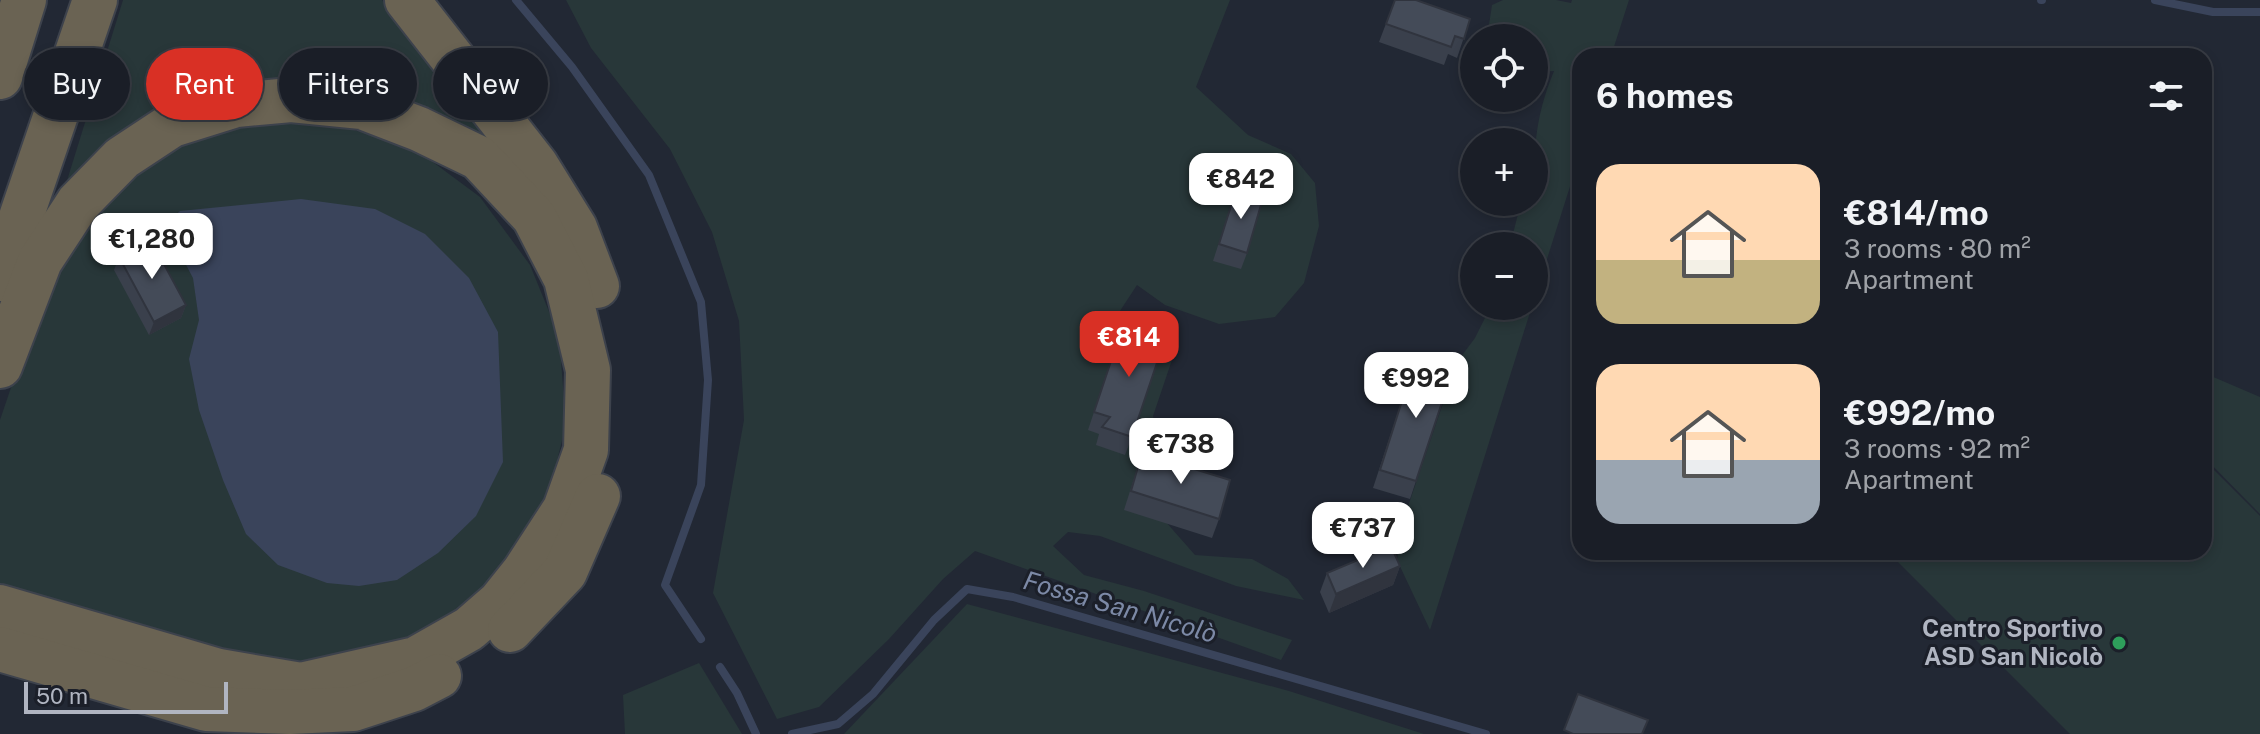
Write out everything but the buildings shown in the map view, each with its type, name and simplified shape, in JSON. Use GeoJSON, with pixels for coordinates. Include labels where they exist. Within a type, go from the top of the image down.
{"type":"FeatureCollection","features":[{"type":"Feature","properties":{"kind":"highway"},"geometry":{"type":"LineString","coordinates":[[0,77],[24,0]]}},
{"type":"Feature","properties":{"kind":"highway"},"geometry":{"type":"LineString","coordinates":[[0,279],[95,0]]}},
{"type":"Feature","properties":{"kind":"highway"},"geometry":{"type":"LineString","coordinates":[[0,607],[63,647],[206,709],[290,712],[353,709],[414,689],[473,659],[520,621],[565,572],[599,495],[610,411],[613,351],[598,289],[575,228],[536,165],[407,0]]}},
{"type":"Feature","properties":{"kind":"highway"},"geometry":{"type":"LineString","coordinates":[[0,366],[40,261],[78,203],[122,158],[172,125],[236,105],[291,100],[362,107],[419,129],[479,158],[534,217],[566,279],[588,370],[586,450],[565,509],[524,572],[500,602],[469,629],[416,659],[301,685],[63,647],[0,649]]}},
{"type":"Feature","properties":{"kind":"shaded area"},"geometry":{"type":"Polygon","coordinates":[[[123,0],[382,0],[433,63],[433,120],[476,120],[531,193],[367,120],[417,120],[417,48],[279,48],[279,91],[263,99],[263,48],[146,48],[146,120],[215,120],[65,187],[86,120],[130,120],[130,48],[108,48],[123,0]]]}},
{"type":"Feature","properties":{"kind":"shaded area"},"geometry":{"type":"Polygon","coordinates":[[[566,0],[1230,0],[1196,87],[1248,135],[1291,154],[1315,183],[1319,226],[1304,283],[1275,317],[1219,324],[1165,305],[1137,285],[1116,317],[1174,354],[1153,416],[1162,451],[1150,504],[1195,555],[1252,559],[1288,579],[1304,600],[1236,586],[1100,536],[1068,532],[1053,546],[1084,575],[1144,591],[1292,640],[1281,660],[975,551],[943,579],[889,639],[819,707],[777,719],[713,593],[744,420],[739,321],[712,232],[670,149],[591,48],[566,0]]]}},
{"type":"Feature","properties":{"kind":"shaded area"},"geometry":{"type":"Polygon","coordinates":[[[1503,0],[1571,3],[1572,0],[1629,0],[1614,48],[1572,48],[1572,180],[1548,256],[1548,232],[1514,232],[1518,216],[1548,216],[1548,128],[1537,128],[1541,112],[1548,112],[1548,88],[1554,71],[1548,71],[1548,24],[1489,24],[1492,5],[1503,0]]]}},
{"type":"Feature","properties":{"kind":"shaded area"},"geometry":{"type":"Polygon","coordinates":[[[327,122],[414,148],[480,197],[530,265],[559,336],[566,424],[541,527],[493,584],[458,614],[407,642],[336,663],[276,666],[175,645],[0,583],[0,420],[58,249],[100,197],[172,148],[236,126],[327,122]]]}},
{"type":"Feature","properties":{"kind":"shaded area"},"geometry":{"type":"Polygon","coordinates":[[[1484,320],[1528,320],[1430,630],[1397,560],[1402,524],[1457,362],[1484,320]]]}},
{"type":"Feature","properties":{"kind":"shaded area"},"geometry":{"type":"Polygon","coordinates":[[[2212,376],[2260,397],[2260,514],[2212,465],[2212,376]]]}},
{"type":"Feature","properties":{"kind":"shaded area","name":"Centro Sportivo ASD San Nicolò"},"geometry":{"type":"Polygon","coordinates":[[[2212,468],[2260,516],[2260,734],[2070,734],[1896,560],[2212,560],[2212,468]]]}},
{"type":"Feature","properties":{"kind":"shaded area"},"geometry":{"type":"Polygon","coordinates":[[[967,604],[1289,691],[1424,734],[844,734],[967,604]]]}},
{"type":"Feature","properties":{"kind":"shaded area"},"geometry":{"type":"Polygon","coordinates":[[[699,663],[742,734],[625,734],[623,695],[699,663]]]}},
{"type":"Feature","properties":{"kind":"water"},"geometry":{"type":"Polygon","coordinates":[[[301,199],[375,209],[425,234],[469,278],[498,332],[503,462],[476,516],[438,553],[397,580],[359,586],[327,583],[278,565],[246,534],[199,410],[189,359],[199,320],[193,278],[165,225],[180,211],[301,199]]]}},
{"type":"Feature","properties":{"kind":"waterway","name":"Fossa San Nicolò"},"geometry":{"type":"LineString","coordinates":[[516,0],[572,67],[649,175],[701,302],[708,380],[701,485],[665,585],[701,639]]}},
{"type":"Feature","properties":{"kind":"waterway"},"geometry":{"type":"LineString","coordinates":[[2155,0],[2213,12],[2260,12]]}},
{"type":"Feature","properties":{"kind":"waterway","name":"Fossa San Nicolò"},"geometry":{"type":"LineString","coordinates":[[792,734],[838,724],[873,694],[934,620],[967,589],[1013,597],[1486,734]]}},
{"type":"Feature","properties":{"kind":"waterway","name":"Fossa San Nicolò"},"geometry":{"type":"LineString","coordinates":[[720,667],[737,693],[756,734]]}},
{"type":"Feature","properties":{"kind":"place","name":"Centro Sportivo ASD San Nicolò"},"geometry":{"type":"Point","coordinates":[2119,643]}}]}
